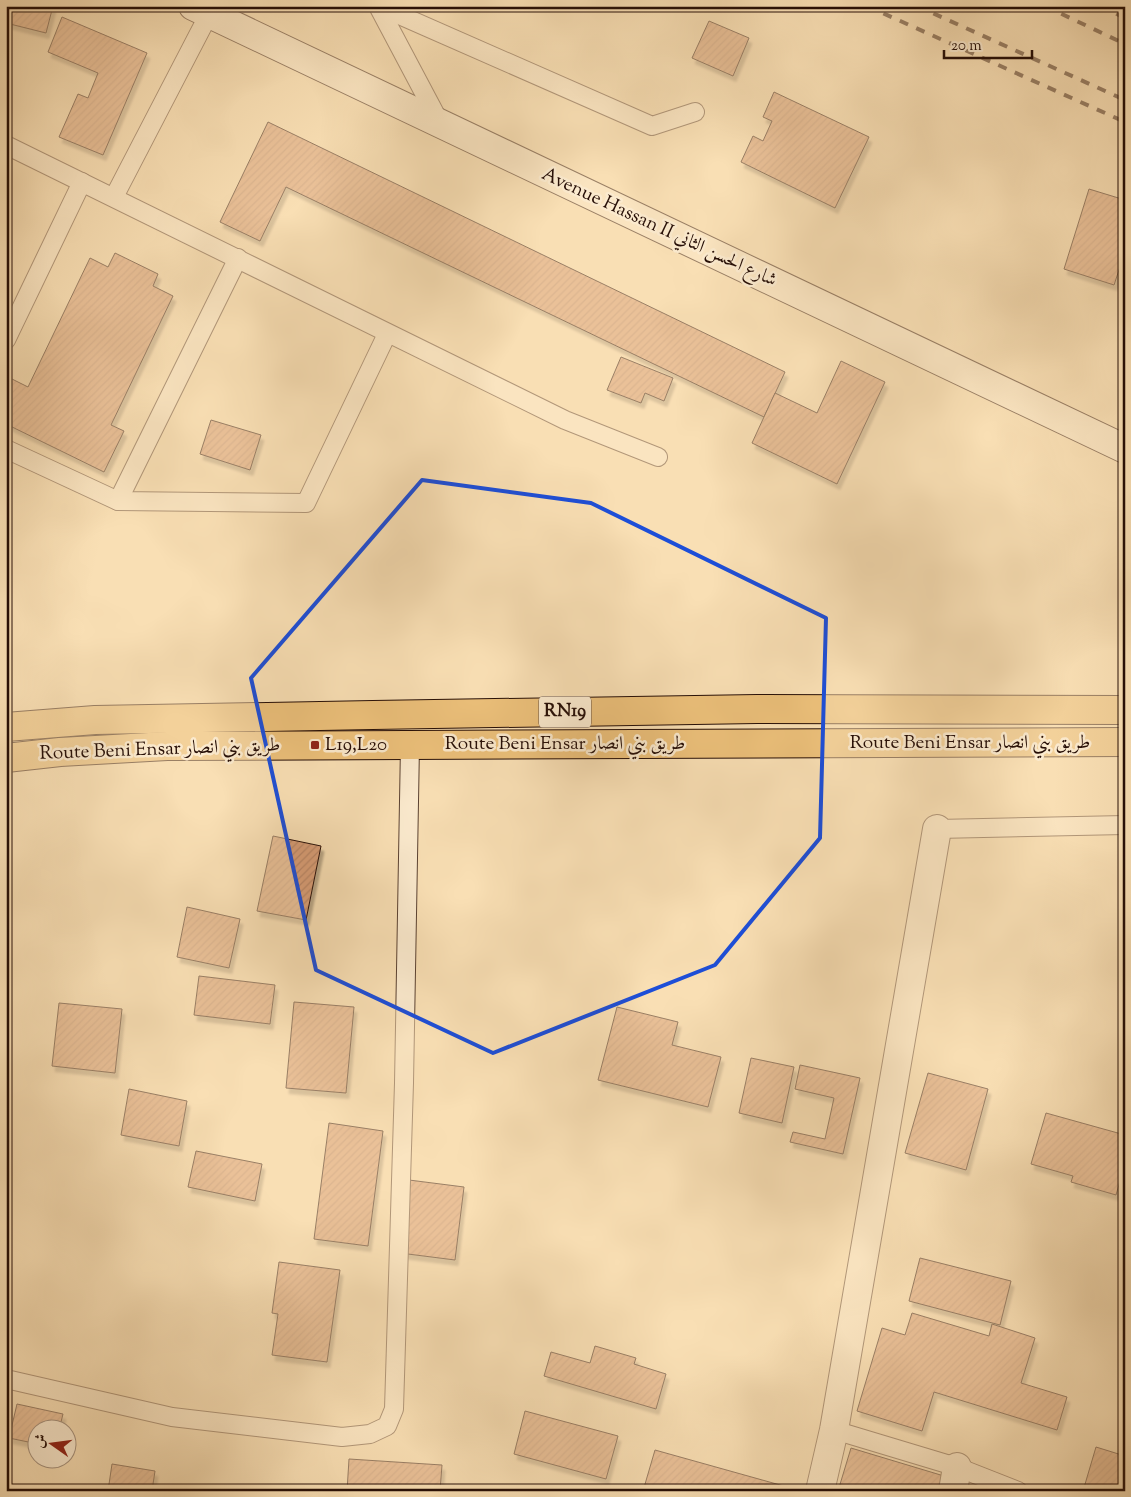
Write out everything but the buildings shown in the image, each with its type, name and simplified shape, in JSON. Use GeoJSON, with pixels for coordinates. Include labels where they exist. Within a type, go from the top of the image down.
{"type":"FeatureCollection","features":[{"type":"Feature","properties":{"kind":"highway","name":"Route Beni Ensar طريق بني انصار"},"geometry":{"type":"LineString","coordinates":[[6,727],[113,719],[757,709],[1125,710]]}},
{"type":"Feature","properties":{"kind":"highway","name":"Route Beni Ensar طريق بني انصار"},"geometry":{"type":"LineString","coordinates":[[6,758],[60,752],[167,746],[1125,742]]}},
{"type":"Feature","properties":{"kind":"street","name":"Avenue Hassan II شارع الحسن الثاني"},"geometry":{"type":"LineString","coordinates":[[201,10],[1125,449]]}},
{"type":"Feature","properties":{"kind":"street"},"geometry":{"type":"LineString","coordinates":[[820,1491],[834,1430],[937,829]]}},
{"type":"Feature","properties":{"kind":"lane"},"geometry":{"type":"LineString","coordinates":[[378,6],[397,17],[652,126],[695,112]]}},
{"type":"Feature","properties":{"kind":"lane"},"geometry":{"type":"LineString","coordinates":[[114,197],[201,10]]}},
{"type":"Feature","properties":{"kind":"lane"},"geometry":{"type":"LineString","coordinates":[[397,17],[440,123]]}},
{"type":"Feature","properties":{"kind":"lane"},"geometry":{"type":"LineString","coordinates":[[6,145],[565,420],[658,457]]}},
{"type":"Feature","properties":{"kind":"lane"},"geometry":{"type":"LineString","coordinates":[[6,340],[82,182]]}},
{"type":"Feature","properties":{"kind":"lane"},"geometry":{"type":"LineString","coordinates":[[118,501],[238,258]]}},
{"type":"Feature","properties":{"kind":"lane"},"geometry":{"type":"LineString","coordinates":[[6,449],[118,501],[306,504],[387,334]]}},
{"type":"Feature","properties":{"kind":"lane"},"geometry":{"type":"LineString","coordinates":[[6,1379],[172,1417],[342,1437],[370,1434],[387,1426],[394,1409],[404,1083],[410,745]]}},
{"type":"Feature","properties":{"kind":"lane"},"geometry":{"type":"LineString","coordinates":[[937,829],[1125,825]]}},
{"type":"Feature","properties":{"kind":"lane"},"geometry":{"type":"LineString","coordinates":[[834,1430],[955,1479],[1018,1491]]}},
{"type":"Feature","properties":{"kind":"highlighted area"},"geometry":{"type":"Polygon","coordinates":[[[422,480],[591,503],[826,618],[820,838],[715,965],[493,1053],[316,970],[251,678],[422,480]]]}},
{"type":"Feature","properties":{"kind":"railway"},"geometry":{"type":"LineString","coordinates":[[867,6],[1125,122]]}},
{"type":"Feature","properties":{"kind":"railway"},"geometry":{"type":"LineString","coordinates":[[917,6],[1125,100]]}},
{"type":"Feature","properties":{"kind":"railway"},"geometry":{"type":"LineString","coordinates":[[1045,6],[1125,44]]}},
{"type":"Feature","properties":{"kind":"railway"},"geometry":{"type":"LineString","coordinates":[[1100,6],[1125,18]]}},
{"type":"Feature","properties":{"kind":"place","name":"L19,L20"},"geometry":{"type":"Point","coordinates":[315,745]}}]}
